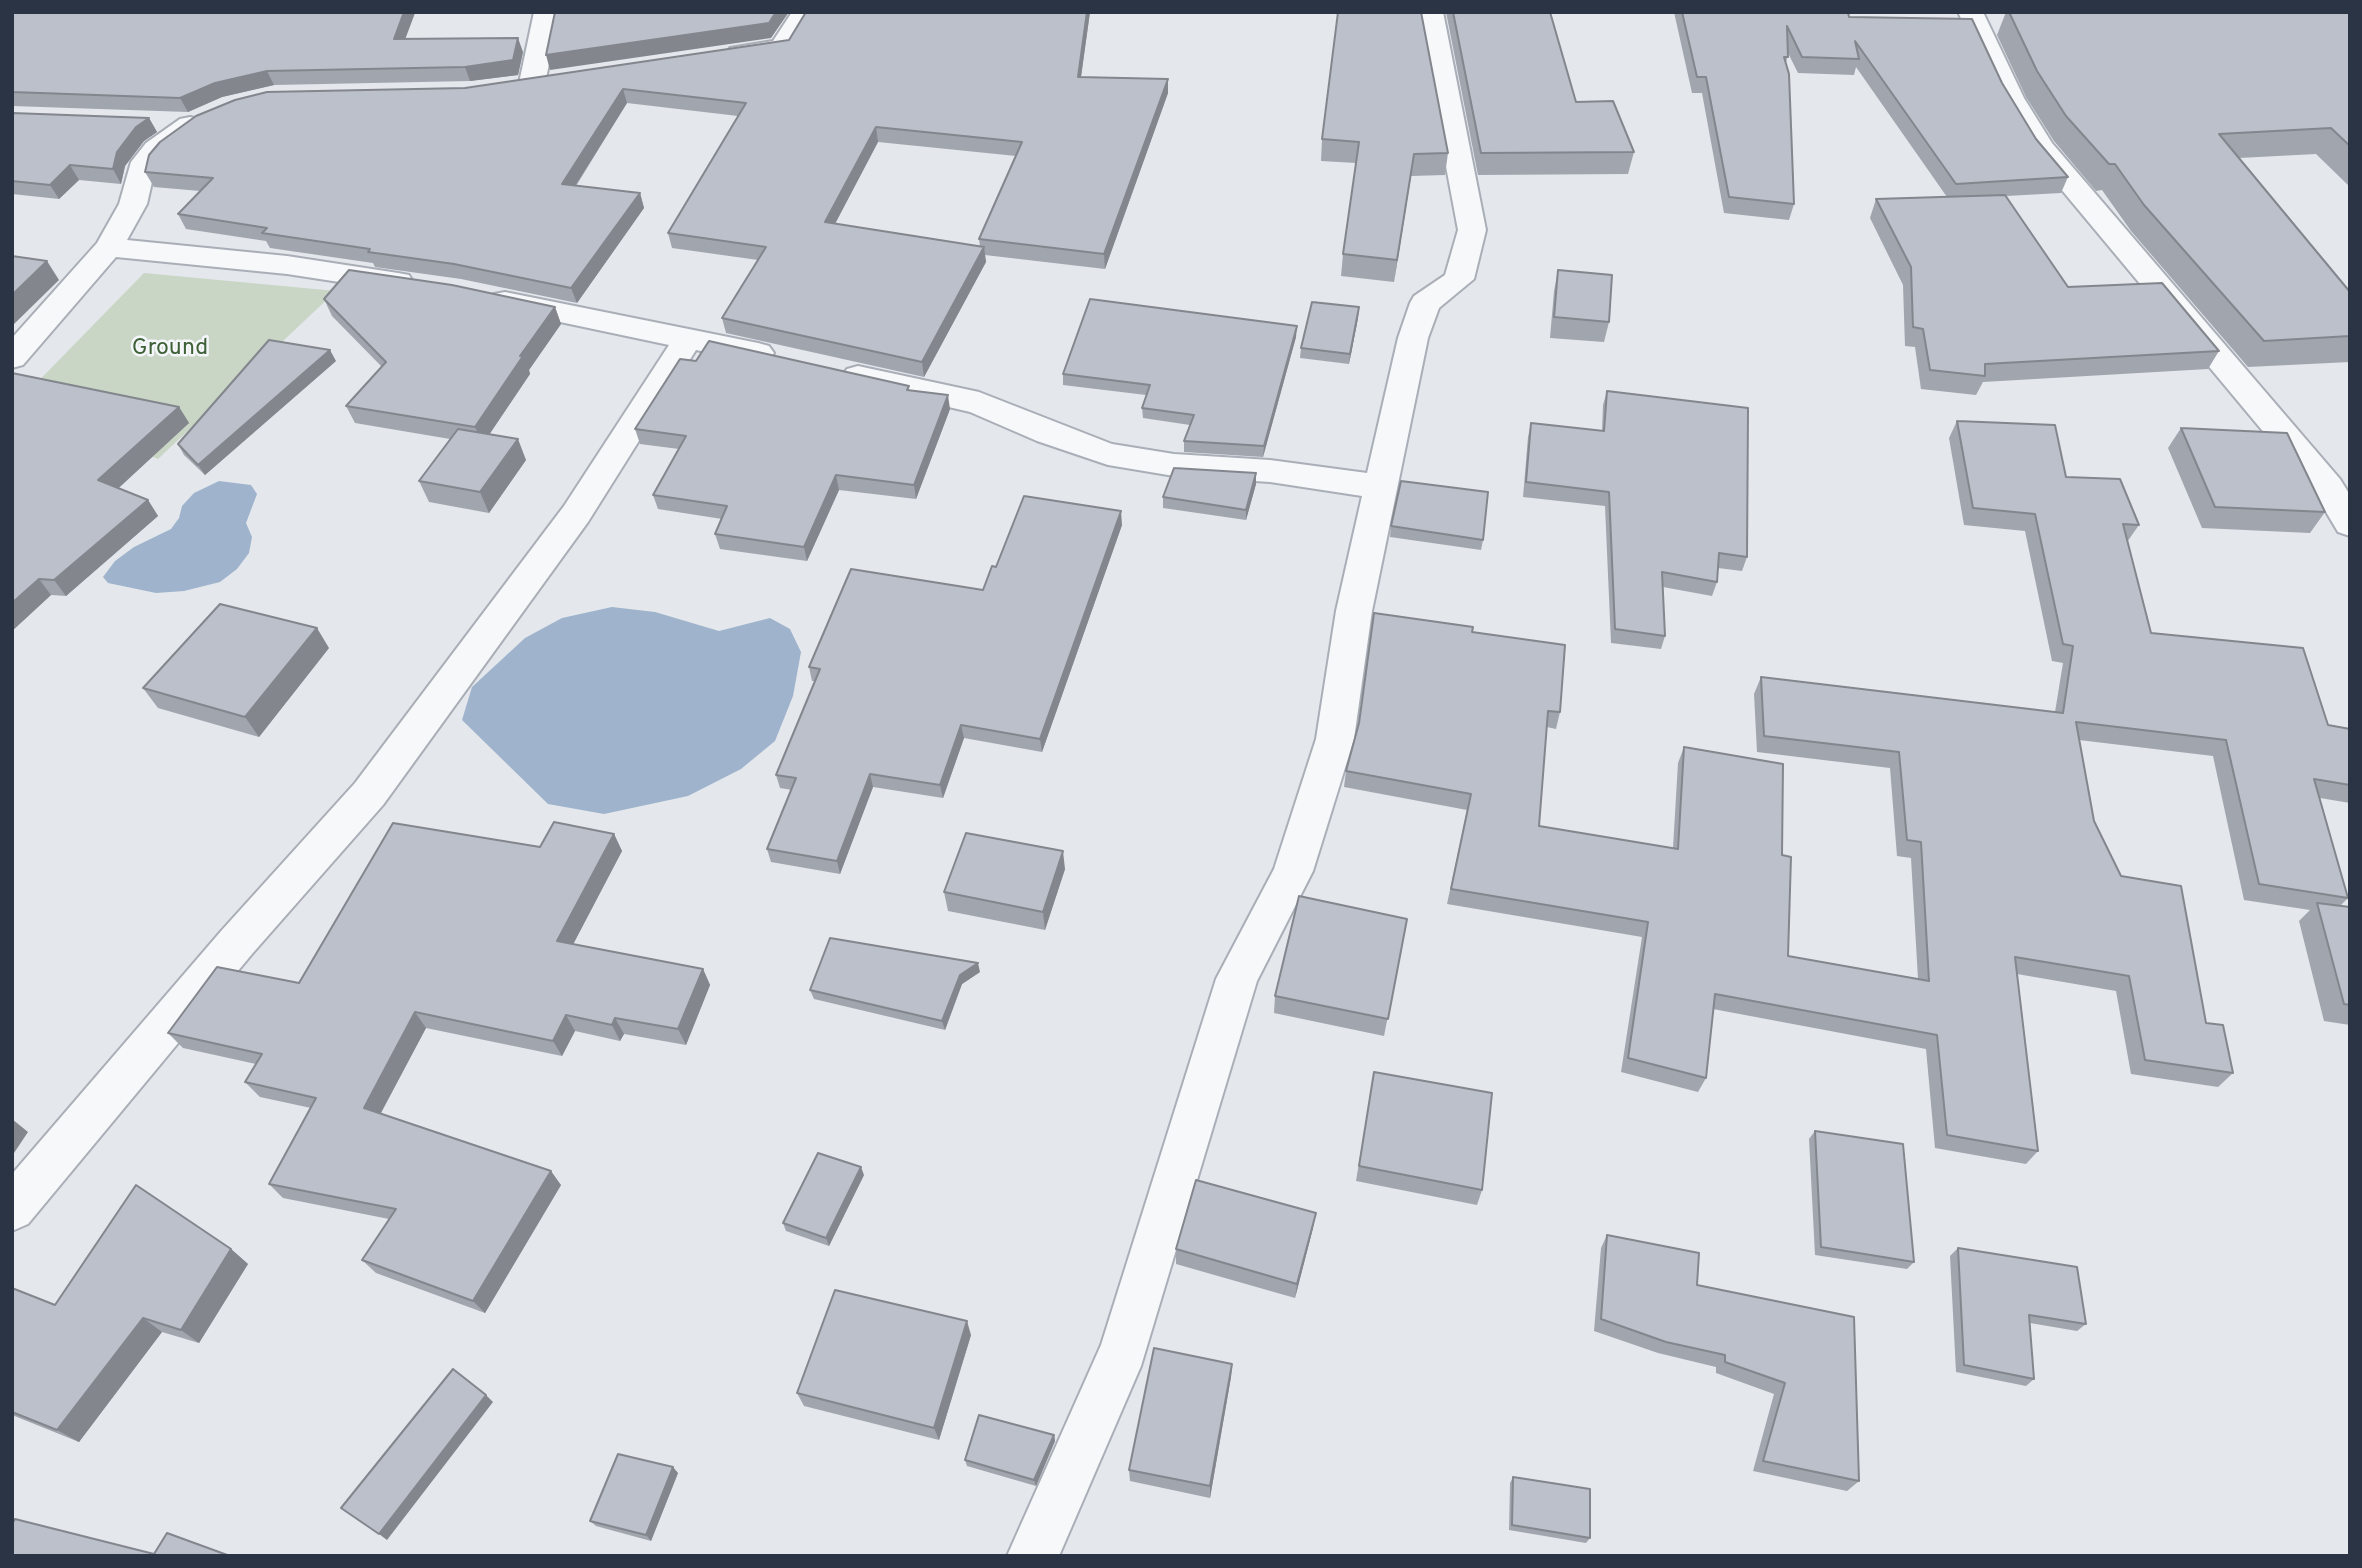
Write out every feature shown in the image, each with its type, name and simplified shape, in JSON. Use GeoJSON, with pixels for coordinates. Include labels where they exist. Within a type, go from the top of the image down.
{"type":"FeatureCollection","features":[{"type":"Feature","properties":{"kind":"street"},"geometry":{"type":"LineString","coordinates":[[532,83],[547,12]]}},
{"type":"Feature","properties":{"kind":"street"},"geometry":{"type":"LineString","coordinates":[[715,57],[782,47],[805,12]]}},
{"type":"Feature","properties":{"kind":"street"},"geometry":{"type":"LineString","coordinates":[[1033,1556],[1124,1349],[1237,979],[1293,871],[1335,739],[1354,611],[1383,487],[1413,338],[1425,303],[1459,279],[1472,230],[1430,12]]}},
{"type":"Feature","properties":{"kind":"street"},"geometry":{"type":"LineString","coordinates":[[1970,12],[2011,98],[2041,146],[2328,487],[2350,524]]}},
{"type":"Feature","properties":{"kind":"street"},"geometry":{"type":"LineString","coordinates":[[12,358],[109,247],[133,204],[141,168],[156,149],[202,119],[151,121]]}},
{"type":"Feature","properties":{"kind":"street"},"geometry":{"type":"LineString","coordinates":[[109,247],[287,265],[420,285]]}},
{"type":"Feature","properties":{"kind":"street"},"geometry":{"type":"LineString","coordinates":[[474,294],[789,359]]}},
{"type":"Feature","properties":{"kind":"street"},"geometry":{"type":"LineString","coordinates":[[12,1209],[237,942],[369,794],[576,514],[688,339]]}},
{"type":"Feature","properties":{"kind":"street"},"geometry":{"type":"LineString","coordinates":[[828,369],[979,403],[1048,433],[1108,454],[1174,466],[1270,471],[1383,487]]}},
{"type":"Feature","properties":{"kind":"green space","name":"Ground"},"geometry":{"type":"Polygon","coordinates":[[[144,273],[336,291],[158,459],[16,404],[144,273]]]}},
{"type":"Feature","properties":{"kind":"water"},"geometry":{"type":"Polygon","coordinates":[[[219,481],[251,485],[257,494],[246,523],[252,537],[249,553],[237,569],[220,582],[184,591],[156,593],[108,583],[103,577],[115,561],[134,547],[171,529],[179,518],[182,506],[194,493],[219,481]]]}},
{"type":"Feature","properties":{"kind":"water"},"geometry":{"type":"Polygon","coordinates":[[[612,607],[655,612],[719,631],[770,618],[790,629],[801,652],[793,696],[775,741],[741,769],[688,796],[604,814],[548,804],[462,720],[472,687],[525,638],[562,618],[612,607]]]}},
{"type":"Feature","properties":{"kind":"building"},"geometry":{"type":"Polygon","coordinates":[[[12,12],[404,12],[394,39],[518,38],[513,60],[465,67],[267,71],[215,83],[180,98],[12,92],[12,12]]]}},
{"type":"Feature","properties":{"kind":"building"},"geometry":{"type":"Polygon","coordinates":[[[555,12],[776,12],[769,23],[546,55],[555,12]]]}},
{"type":"Feature","properties":{"kind":"building"},"geometry":{"type":"Polygon","coordinates":[[[806,12],[1087,12],[1078,77],[1168,79],[1104,254],[979,239],[1022,142],[876,127],[825,222],[984,247],[922,362],[722,318],[766,247],[668,233],[746,103],[623,89],[562,184],[640,193],[571,288],[454,264],[368,252],[370,249],[262,233],[267,228],[178,214],[213,178],[145,172],[149,155],[160,142],[196,116],[235,100],[267,92],[465,88],[789,40],[806,12]]]}},
{"type":"Feature","properties":{"kind":"building"},"geometry":{"type":"Polygon","coordinates":[[[1338,12],[1421,12],[1448,153],[1414,154],[1397,260],[1343,254],[1359,142],[1322,139],[1338,12]]]}},
{"type":"Feature","properties":{"kind":"building"},"geometry":{"type":"Polygon","coordinates":[[[1453,12],[1550,12],[1576,102],[1613,101],[1634,152],[1481,153],[1453,12]]]}},
{"type":"Feature","properties":{"kind":"building"},"geometry":{"type":"Polygon","coordinates":[[[1682,12],[1848,12],[1849,17],[1972,19],[2002,83],[2036,139],[2068,177],[1956,184],[1855,41],[1859,59],[1802,57],[1787,26],[1788,57],[1784,57],[1789,74],[1794,204],[1729,197],[1706,77],[1697,77],[1682,12]]]}},
{"type":"Feature","properties":{"kind":"building"},"geometry":{"type":"Polygon","coordinates":[[[2009,12],[2350,12],[2350,146],[2331,128],[2219,134],[2350,292],[2350,336],[2264,341],[2144,205],[2115,164],[2109,164],[2066,116],[2037,71],[2009,12]]]}},
{"type":"Feature","properties":{"kind":"building"},"geometry":{"type":"Polygon","coordinates":[[[12,113],[149,118],[136,127],[117,152],[113,169],[70,165],[50,185],[12,181],[12,113]]]}},
{"type":"Feature","properties":{"kind":"building"},"geometry":{"type":"Polygon","coordinates":[[[2005,195],[2068,287],[2162,283],[2219,351],[1985,364],[1985,376],[1930,370],[1923,329],[1913,327],[1911,267],[1876,199],[2005,195]]]}},
{"type":"Feature","properties":{"kind":"building"},"geometry":{"type":"Polygon","coordinates":[[[12,256],[47,261],[12,295],[12,256]]]}},
{"type":"Feature","properties":{"kind":"building"},"geometry":{"type":"Polygon","coordinates":[[[349,270],[452,285],[555,307],[475,427],[346,406],[386,362],[324,299],[349,270]]]}},
{"type":"Feature","properties":{"kind":"building"},"geometry":{"type":"Polygon","coordinates":[[[1558,270],[1612,275],[1609,322],[1554,317],[1558,270]]]}},
{"type":"Feature","properties":{"kind":"building"},"geometry":{"type":"Polygon","coordinates":[[[1090,299],[1297,326],[1264,446],[1184,441],[1194,415],[1142,408],[1150,385],[1063,374],[1090,299]]]}},
{"type":"Feature","properties":{"kind":"building"},"geometry":{"type":"Polygon","coordinates":[[[1312,302],[1359,307],[1350,354],[1301,348],[1312,302]]]}},
{"type":"Feature","properties":{"kind":"building"},"geometry":{"type":"Polygon","coordinates":[[[269,340],[330,350],[198,465],[178,444],[269,340]]]}},
{"type":"Feature","properties":{"kind":"building"},"geometry":{"type":"Polygon","coordinates":[[[709,341],[909,386],[907,390],[948,395],[914,485],[836,475],[804,547],[715,534],[727,506],[653,495],[686,436],[635,429],[680,359],[696,361],[709,341]]]}},
{"type":"Feature","properties":{"kind":"building"},"geometry":{"type":"Polygon","coordinates":[[[12,373],[179,407],[98,480],[148,500],[54,580],[39,579],[12,603],[12,373]]]}},
{"type":"Feature","properties":{"kind":"building"},"geometry":{"type":"Polygon","coordinates":[[[1607,391],[1748,408],[1747,557],[1719,553],[1717,582],[1662,572],[1665,636],[1615,629],[1609,492],[1526,482],[1531,423],[1604,431],[1607,391]]]}},
{"type":"Feature","properties":{"kind":"building"},"geometry":{"type":"Polygon","coordinates":[[[1957,421],[2055,425],[2066,477],[2120,479],[2139,525],[2123,524],[2151,633],[2303,648],[2328,725],[2350,729],[2350,785],[2314,779],[2348,898],[2259,884],[2226,740],[2076,722],[2094,821],[2121,876],[2181,886],[2206,1023],[2223,1025],[2233,1073],[2145,1060],[2129,976],[2015,957],[2038,1151],[1947,1135],[1937,1035],[1715,994],[1706,1078],[1628,1058],[1648,922],[1451,889],[1471,794],[1346,771],[1359,723],[1374,613],[1473,627],[1472,632],[1565,645],[1560,712],[1548,711],[1539,826],[1678,849],[1684,747],[1783,764],[1782,855],[1791,857],[1788,956],[1929,981],[1921,842],[1907,840],[1899,752],[1764,736],[1761,677],[2063,713],[2073,646],[2063,644],[2035,514],[1973,508],[1957,421]]]}},
{"type":"Feature","properties":{"kind":"building"},"geometry":{"type":"Polygon","coordinates":[[[2181,428],[2287,433],[2325,512],[2215,507],[2181,428]]]}},
{"type":"Feature","properties":{"kind":"building"},"geometry":{"type":"Polygon","coordinates":[[[458,429],[518,439],[480,492],[419,481],[458,429]]]}},
{"type":"Feature","properties":{"kind":"building"},"geometry":{"type":"Polygon","coordinates":[[[1174,468],[1256,473],[1246,510],[1163,497],[1174,468]]]}},
{"type":"Feature","properties":{"kind":"building"},"geometry":{"type":"Polygon","coordinates":[[[1401,481],[1488,492],[1483,540],[1391,526],[1401,481]]]}},
{"type":"Feature","properties":{"kind":"building"},"geometry":{"type":"Polygon","coordinates":[[[1024,496],[1121,511],[1040,739],[961,725],[940,785],[870,774],[837,861],[767,849],[796,778],[776,775],[820,669],[809,667],[851,569],[983,590],[992,566],[996,567],[1024,496]]]}},
{"type":"Feature","properties":{"kind":"building"},"geometry":{"type":"Polygon","coordinates":[[[220,604],[317,628],[245,717],[143,688],[220,604]]]}},
{"type":"Feature","properties":{"kind":"building"},"geometry":{"type":"Polygon","coordinates":[[[554,822],[614,834],[557,941],[703,969],[678,1029],[615,1018],[612,1025],[566,1015],[553,1041],[415,1012],[364,1108],[551,1171],[473,1301],[362,1260],[396,1209],[269,1184],[316,1098],[245,1082],[262,1054],[168,1033],[217,967],[299,983],[393,823],[540,847],[554,822]]]}},
{"type":"Feature","properties":{"kind":"building"},"geometry":{"type":"Polygon","coordinates":[[[966,833],[1063,851],[1043,912],[944,892],[966,833]]]}},
{"type":"Feature","properties":{"kind":"building"},"geometry":{"type":"Polygon","coordinates":[[[1299,896],[1407,919],[1388,1019],[1275,996],[1299,896]]]}},
{"type":"Feature","properties":{"kind":"building"},"geometry":{"type":"Polygon","coordinates":[[[2317,903],[2350,907],[2350,1005],[2344,1004],[2317,903]]]}},
{"type":"Feature","properties":{"kind":"building"},"geometry":{"type":"Polygon","coordinates":[[[830,938],[978,963],[960,975],[942,1021],[810,990],[830,938]]]}},
{"type":"Feature","properties":{"kind":"building"},"geometry":{"type":"Polygon","coordinates":[[[1374,1072],[1492,1093],[1482,1190],[1359,1166],[1374,1072]]]}},
{"type":"Feature","properties":{"kind":"building"},"geometry":{"type":"Polygon","coordinates":[[[1815,1131],[1903,1144],[1914,1262],[1821,1247],[1815,1131]]]}},
{"type":"Feature","properties":{"kind":"building"},"geometry":{"type":"Polygon","coordinates":[[[818,1153],[861,1167],[826,1238],[783,1223],[818,1153]]]}},
{"type":"Feature","properties":{"kind":"building"},"geometry":{"type":"Polygon","coordinates":[[[1196,1180],[1316,1213],[1297,1284],[1176,1249],[1196,1180]]]}},
{"type":"Feature","properties":{"kind":"building"},"geometry":{"type":"Polygon","coordinates":[[[136,1185],[231,1249],[181,1330],[143,1318],[57,1430],[12,1412],[12,1288],[55,1305],[136,1185]]]}},
{"type":"Feature","properties":{"kind":"building"},"geometry":{"type":"Polygon","coordinates":[[[1607,1235],[1699,1253],[1697,1285],[1854,1317],[1859,1481],[1763,1461],[1785,1383],[1725,1362],[1725,1355],[1666,1342],[1601,1319],[1607,1235]]]}},
{"type":"Feature","properties":{"kind":"building"},"geometry":{"type":"Polygon","coordinates":[[[1958,1248],[2077,1267],[2086,1324],[2029,1315],[2034,1379],[1964,1365],[1958,1248]]]}},
{"type":"Feature","properties":{"kind":"building"},"geometry":{"type":"Polygon","coordinates":[[[835,1290],[967,1321],[934,1428],[797,1393],[835,1290]]]}},
{"type":"Feature","properties":{"kind":"building"},"geometry":{"type":"Polygon","coordinates":[[[1154,1348],[1232,1364],[1210,1486],[1129,1470],[1154,1348]]]}},
{"type":"Feature","properties":{"kind":"building"},"geometry":{"type":"Polygon","coordinates":[[[453,1369],[486,1395],[379,1534],[341,1508],[453,1369]]]}},
{"type":"Feature","properties":{"kind":"building"},"geometry":{"type":"Polygon","coordinates":[[[979,1415],[1054,1435],[1034,1480],[965,1460],[979,1415]]]}},
{"type":"Feature","properties":{"kind":"building"},"geometry":{"type":"Polygon","coordinates":[[[618,1454],[673,1467],[646,1535],[590,1521],[618,1454]]]}},
{"type":"Feature","properties":{"kind":"building"},"geometry":{"type":"Polygon","coordinates":[[[1513,1477],[1590,1489],[1590,1538],[1512,1525],[1513,1477]]]}},
{"type":"Feature","properties":{"kind":"building"},"geometry":{"type":"Polygon","coordinates":[[[15,1519],[154,1554],[167,1533],[230,1556],[12,1556],[12,1524],[15,1519]]]}}]}
